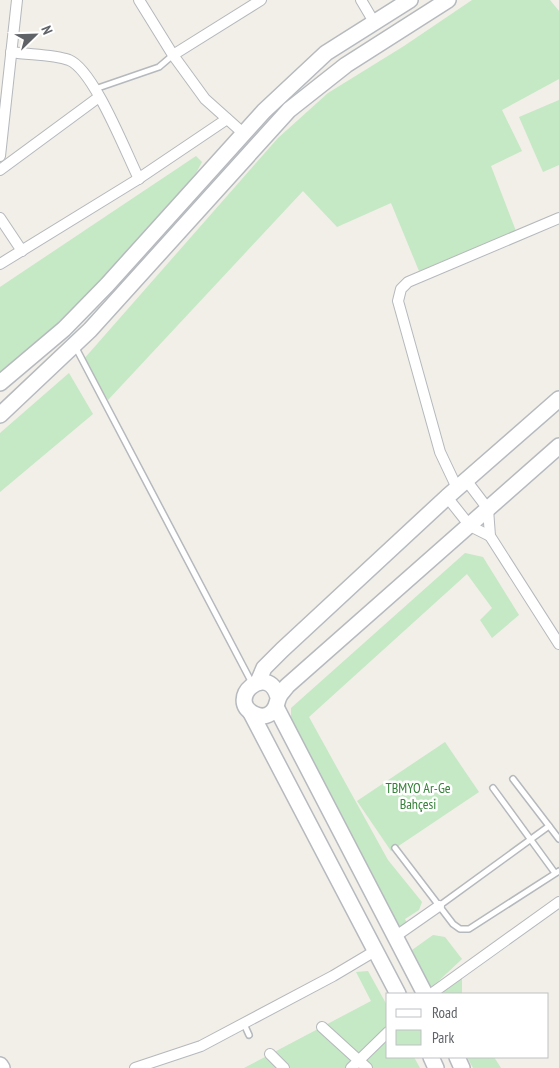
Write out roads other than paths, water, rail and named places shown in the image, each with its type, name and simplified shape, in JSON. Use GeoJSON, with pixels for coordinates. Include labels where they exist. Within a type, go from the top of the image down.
{"type":"FeatureCollection","features":[{"type":"Feature","properties":{"kind":"street"},"geometry":{"type":"LineString","coordinates":[[0,156],[17,0]]}},
{"type":"Feature","properties":{"kind":"street"},"geometry":{"type":"LineString","coordinates":[[139,0],[173,55],[205,99],[243,133]]}},
{"type":"Feature","properties":{"kind":"street"},"geometry":{"type":"LineString","coordinates":[[173,55],[261,0]]}},
{"type":"Feature","properties":{"kind":"street"},"geometry":{"type":"LineString","coordinates":[[361,0],[374,22]]}},
{"type":"Feature","properties":{"kind":"street"},"geometry":{"type":"LineString","coordinates":[[0,383],[64,329],[107,285],[243,133],[326,53],[410,0]]}},
{"type":"Feature","properties":{"kind":"street"},"geometry":{"type":"LineString","coordinates":[[0,415],[74,345],[289,110],[346,65],[448,0]]}},
{"type":"Feature","properties":{"kind":"street"},"geometry":{"type":"LineString","coordinates":[[12,52],[70,60],[86,75],[97,93],[139,179]]}},
{"type":"Feature","properties":{"kind":"street"},"geometry":{"type":"LineString","coordinates":[[0,170],[97,93]]}},
{"type":"Feature","properties":{"kind":"street"},"geometry":{"type":"LineString","coordinates":[[0,264],[139,179],[227,119]]}},
{"type":"Feature","properties":{"kind":"street"},"geometry":{"type":"LineString","coordinates":[[0,218],[22,251]]}},
{"type":"Feature","properties":{"kind":"street"},"geometry":{"type":"LineString","coordinates":[[490,536],[470,526],[457,488],[440,452],[398,301],[399,294],[408,282],[559,218]]}},
{"type":"Feature","properties":{"kind":"street"},"geometry":{"type":"LineString","coordinates":[[397,993],[252,713],[245,704],[244,698],[248,688],[255,683],[264,668],[282,650],[457,488],[559,399]]}},
{"type":"Feature","properties":{"kind":"street"},"geometry":{"type":"LineString","coordinates":[[252,713],[265,716],[330,648],[559,446]]}},
{"type":"Feature","properties":{"kind":"street"},"geometry":{"type":"LineString","coordinates":[[457,488],[488,509]]}},
{"type":"Feature","properties":{"kind":"street"},"geometry":{"type":"LineString","coordinates":[[488,509],[490,536],[559,644]]}},
{"type":"Feature","properties":{"kind":"street"},"geometry":{"type":"LineString","coordinates":[[255,683],[263,682],[273,687],[277,702],[424,993]]}},
{"type":"Feature","properties":{"kind":"street"},"geometry":{"type":"LineString","coordinates":[[432,993],[559,902]]}},
{"type":"Feature","properties":{"kind":"street"},"geometry":{"type":"LineString","coordinates":[[135,1068],[201,1046],[333,976],[439,906]]}},
{"type":"Feature","properties":{"kind":"street"},"geometry":{"type":"LineString","coordinates":[[322,1027],[355,1064],[367,1068]]}},
{"type":"Feature","properties":{"kind":"street"},"geometry":{"type":"LineString","coordinates":[[355,1064],[386,1034]]}},
{"type":"Feature","properties":{"kind":"street"},"geometry":{"type":"LineString","coordinates":[[270,1054],[284,1068]]}},
{"type":"Feature","properties":{"kind":"lane"},"geometry":{"type":"LineString","coordinates":[[97,93],[159,67],[173,55]]}},
{"type":"Feature","properties":{"kind":"lane"},"geometry":{"type":"LineString","coordinates":[[74,345],[255,683]]}},
{"type":"Feature","properties":{"kind":"lane"},"geometry":{"type":"LineString","coordinates":[[513,779],[559,839]]}},
{"type":"Feature","properties":{"kind":"lane"},"geometry":{"type":"LineString","coordinates":[[395,848],[453,924],[460,929],[469,929],[557,872],[493,788]]}},
{"type":"Feature","properties":{"kind":"lane"},"geometry":{"type":"LineString","coordinates":[[439,906],[549,826]]}},
{"type":"Feature","properties":{"kind":"lane"},"geometry":{"type":"LineString","coordinates":[[244,1023],[249,1035]]}},
{"type":"Feature","properties":{"kind":"park label","name":"TBMYO Ar-Ge Bahçesi"},"geometry":{"type":"Point","coordinates":[418,796]}}]}
